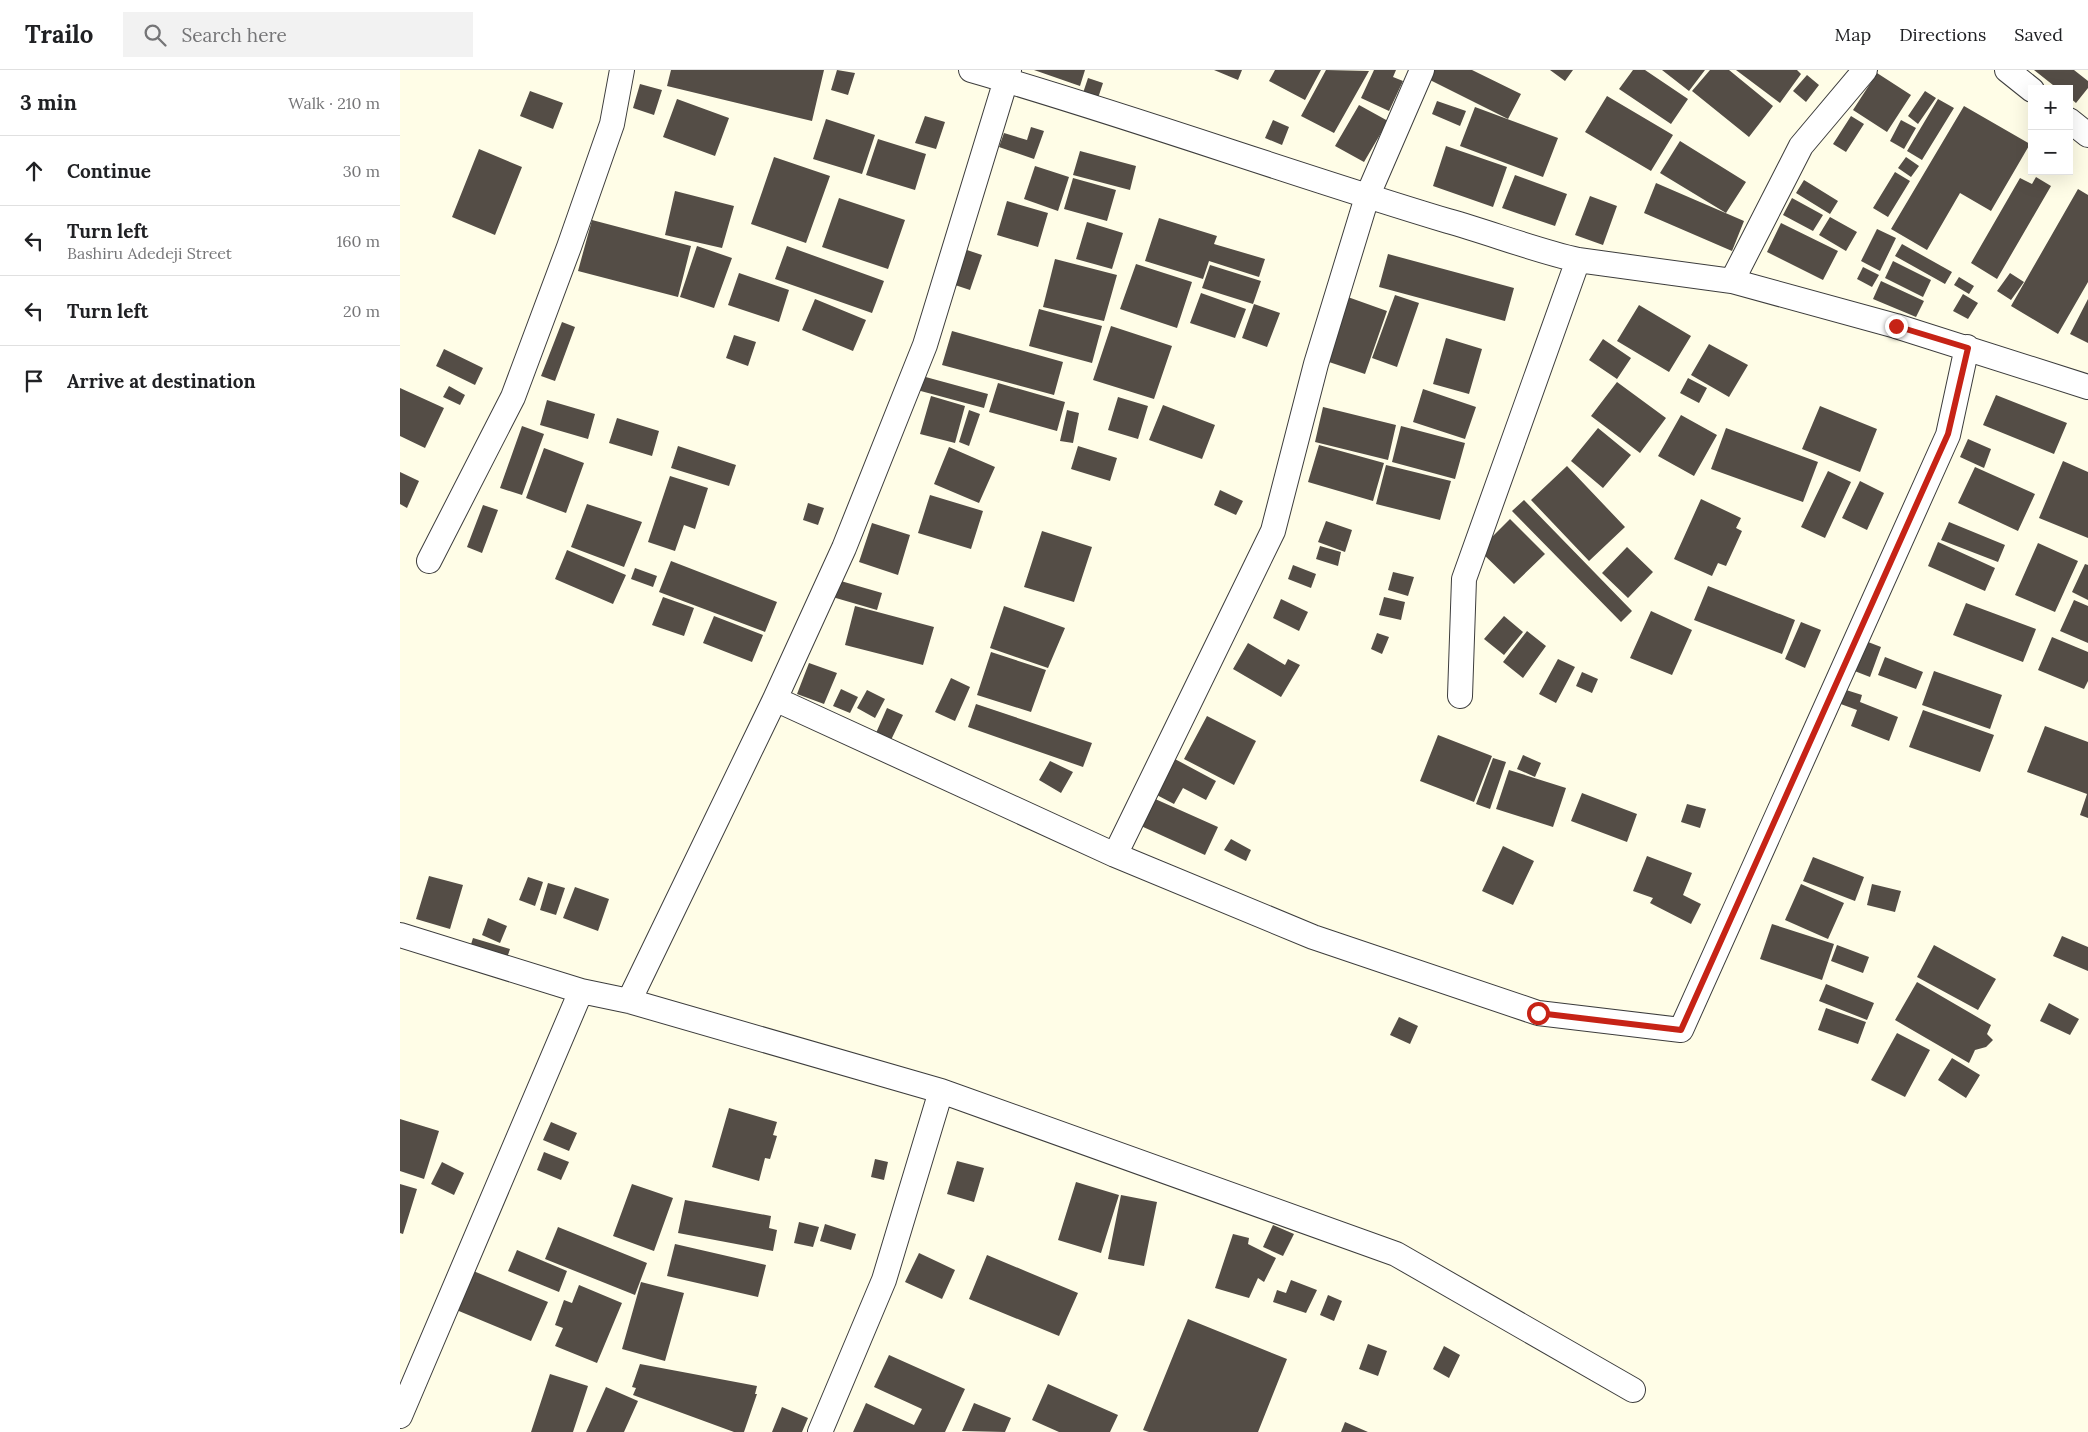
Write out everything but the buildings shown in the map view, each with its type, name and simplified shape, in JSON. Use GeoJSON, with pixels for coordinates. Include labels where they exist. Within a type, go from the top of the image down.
{"type":"FeatureCollection","features":[{"type":"Feature","properties":{"kind":"street"},"geometry":{"type":"LineString","coordinates":[[429,560],[513,397],[569,247],[612,124],[622,70]]}},
{"type":"Feature","properties":{"kind":"street"},"geometry":{"type":"LineString","coordinates":[[971,70],[1007,75],[1368,197],[1554,254],[1578,260],[1732,281],[1896,326],[2088,387]]}},
{"type":"Feature","properties":{"kind":"street"},"geometry":{"type":"LineString","coordinates":[[1115,855],[1273,531],[1316,364],[1368,197],[1422,70]]}},
{"type":"Feature","properties":{"kind":"street"},"geometry":{"type":"LineString","coordinates":[[1732,281],[1801,146],[1865,70]]}},
{"type":"Feature","properties":{"kind":"street"},"geometry":{"type":"LineString","coordinates":[[2007,70],[2028,87]]}},
{"type":"Feature","properties":{"kind":"street"},"geometry":{"type":"LineString","coordinates":[[629,1001],[775,699],[844,548],[925,345],[1007,75]]}},
{"type":"Feature","properties":{"kind":"street"},"geometry":{"type":"LineString","coordinates":[[2073,123],[2088,135]]}},
{"type":"Feature","properties":{"kind":"street"},"geometry":{"type":"LineString","coordinates":[[1460,696],[1464,579],[1501,481],[1536,374],[1578,260]]}},
{"type":"Feature","properties":{"kind":"street"},"geometry":{"type":"LineString","coordinates":[[775,699],[1115,855],[1313,937],[1538,1013],[1681,1030],[1948,434],[1968,348]]}},
{"type":"Feature","properties":{"kind":"street"},"geometry":{"type":"LineString","coordinates":[[400,935],[581,991],[629,1001],[941,1091],[1396,1254],[1633,1390]]}},
{"type":"Feature","properties":{"kind":"street"},"geometry":{"type":"LineString","coordinates":[[400,1416],[581,991]]}},
{"type":"Feature","properties":{"kind":"street"},"geometry":{"type":"LineString","coordinates":[[820,1432],[884,1280],[941,1091]]}},
{"type":"Feature","properties":{"kind":"route"},"geometry":{"type":"LineString","coordinates":[[1538,1013],[1681,1030],[1948,434],[1968,348],[1896,326]]}}]}
